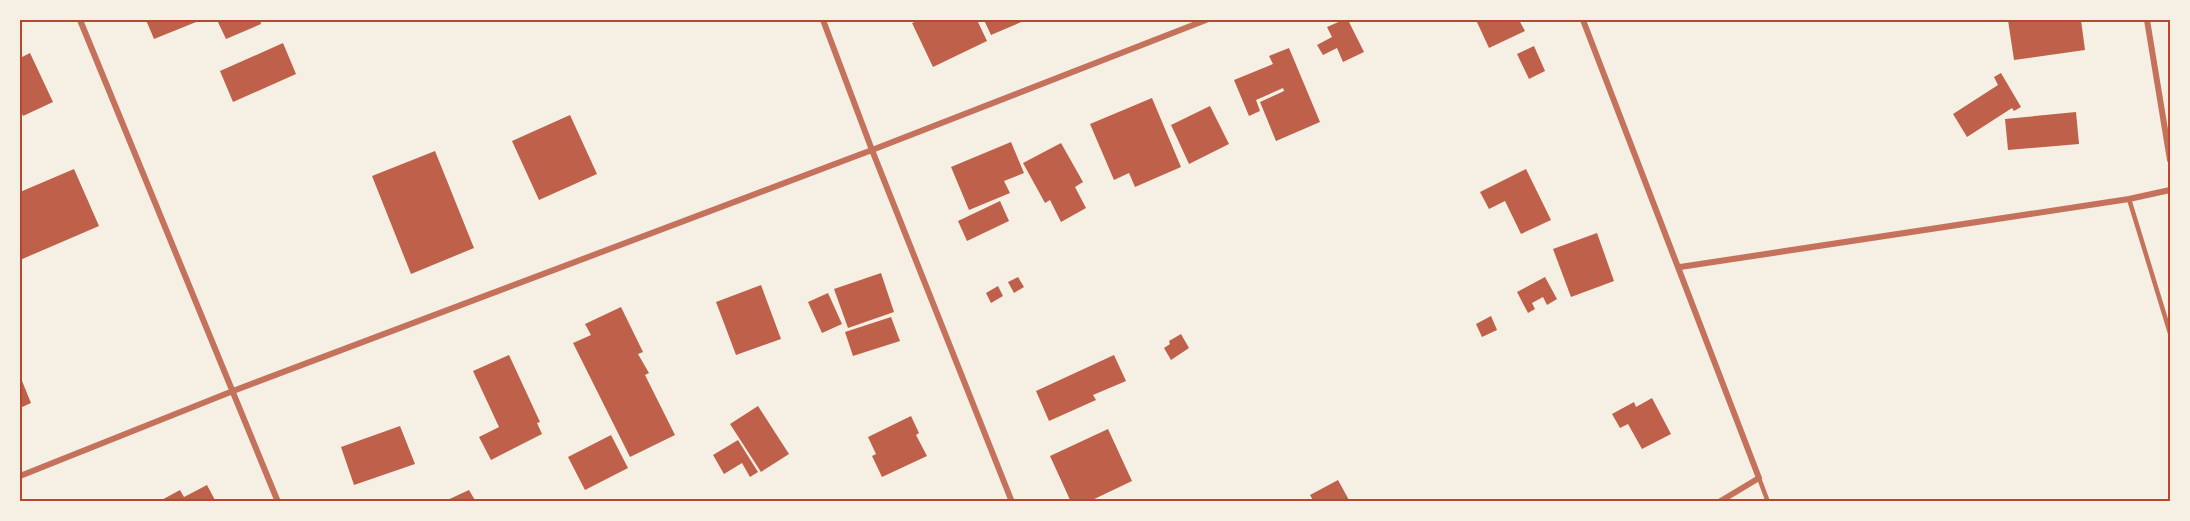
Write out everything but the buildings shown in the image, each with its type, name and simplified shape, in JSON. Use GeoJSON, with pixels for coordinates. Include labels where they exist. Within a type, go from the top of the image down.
{"type":"FeatureCollection","features":[{"type":"Feature","properties":{"kind":"street"},"geometry":{"type":"LineString","coordinates":[[80,20],[278,501]]}},
{"type":"Feature","properties":{"kind":"street"},"geometry":{"type":"LineString","coordinates":[[823,20],[872,150],[1012,501]]}},
{"type":"Feature","properties":{"kind":"street"},"geometry":{"type":"LineString","coordinates":[[20,476],[233,391],[872,150],[1206,20]]}},
{"type":"Feature","properties":{"kind":"street"},"geometry":{"type":"LineString","coordinates":[[1583,20],[1760,478],[1719,501]]}},
{"type":"Feature","properties":{"kind":"street"},"geometry":{"type":"LineString","coordinates":[[2147,20],[2170,160]]}},
{"type":"Feature","properties":{"kind":"street"},"geometry":{"type":"LineString","coordinates":[[1680,267],[2129,199],[2170,190]]}},
{"type":"Feature","properties":{"kind":"lane"},"geometry":{"type":"LineString","coordinates":[[2129,199],[2170,333]]}},
{"type":"Feature","properties":{"kind":"lane"},"geometry":{"type":"LineString","coordinates":[[1760,478],[1768,501]]}}]}
